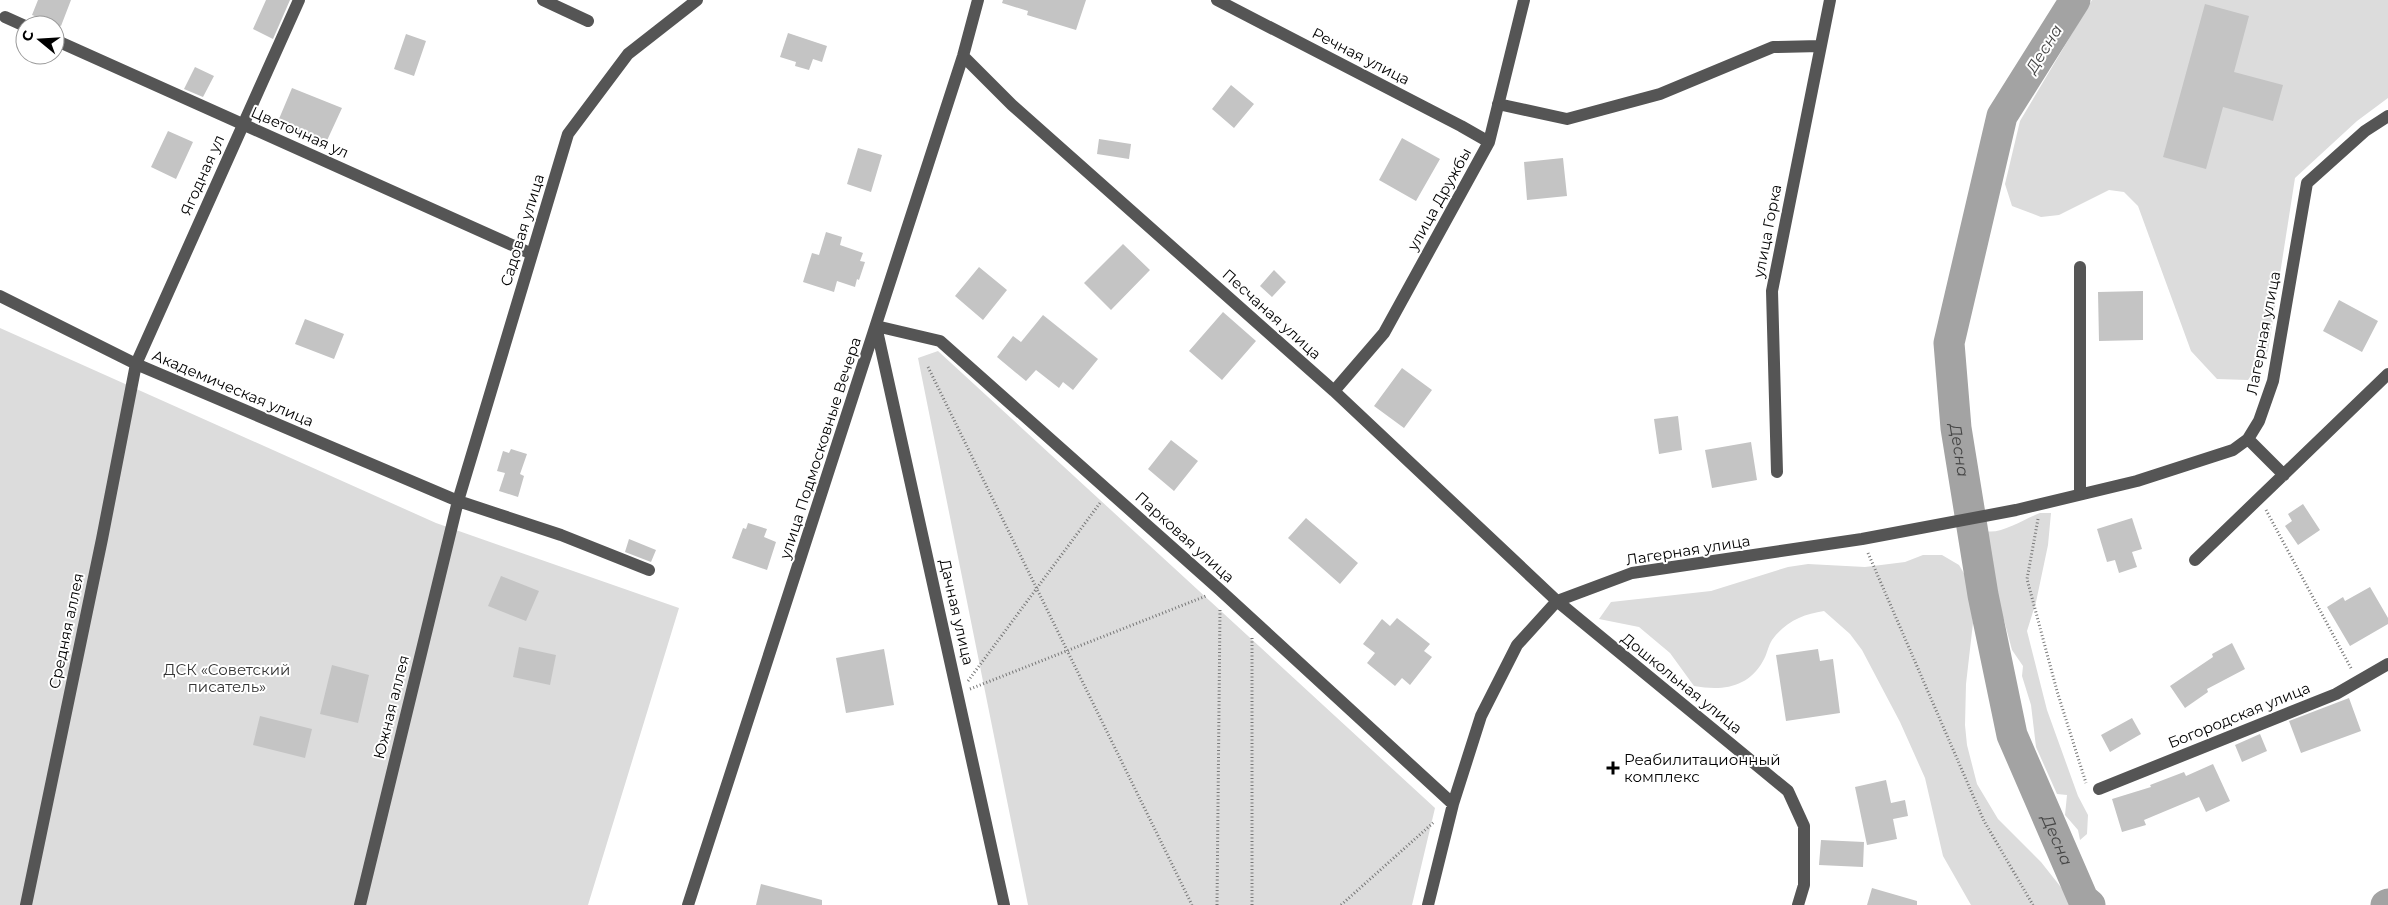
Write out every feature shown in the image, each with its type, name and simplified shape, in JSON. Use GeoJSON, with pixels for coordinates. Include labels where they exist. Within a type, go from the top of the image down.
{"type":"FeatureCollection","features":[{"type":"Feature","properties":{"kind":"street","name":"Ягодная ул"},"geometry":{"type":"LineString","coordinates":[[136,364],[299,0]]}},
{"type":"Feature","properties":{"kind":"street"},"geometry":{"type":"LineString","coordinates":[[543,0],[588,21]]}},
{"type":"Feature","properties":{"kind":"street","name":"Садовая улица"},"geometry":{"type":"LineString","coordinates":[[454,517],[568,134],[628,54],[697,0]]}},
{"type":"Feature","properties":{"kind":"street","name":"улица Подмосковные Вечера"},"geometry":{"type":"LineString","coordinates":[[688,905],[963,56],[978,0]]}},
{"type":"Feature","properties":{"kind":"street","name":"Речная улица"},"geometry":{"type":"LineString","coordinates":[[1217,0],[1489,142]]}},
{"type":"Feature","properties":{"kind":"street","name":"улица Дружбы"},"geometry":{"type":"LineString","coordinates":[[1334,391],[1384,333],[1489,142],[1524,0]]}},
{"type":"Feature","properties":{"kind":"street","name":"улица Горка"},"geometry":{"type":"LineString","coordinates":[[1777,472],[1772,291],[1830,0]]}},
{"type":"Feature","properties":{"kind":"street"},"geometry":{"type":"LineString","coordinates":[[5,17],[15,22]]}},
{"type":"Feature","properties":{"kind":"street","name":"Цветочная ул"},"geometry":{"type":"LineString","coordinates":[[65,44],[532,254]]}},
{"type":"Feature","properties":{"kind":"street"},"geometry":{"type":"LineString","coordinates":[[1498,104],[1567,119],[1660,94],[1773,47],[1820,46]]}},
{"type":"Feature","properties":{"kind":"street","name":"Песчаная улица"},"geometry":{"type":"LineString","coordinates":[[963,56],[1012,105],[1334,391],[1557,601]]}},
{"type":"Feature","properties":{"kind":"street","name":"Лагерная улица"},"geometry":{"type":"LineString","coordinates":[[1428,905],[1453,804],[1485,708],[1517,645],[1557,601],[1632,573],[1862,540],[2016,510],[2137,481],[2233,450],[2248,439],[2260,421],[2273,381],[2308,183],[2364,131],[2388,116]]}},
{"type":"Feature","properties":{"kind":"street"},"geometry":{"type":"LineString","coordinates":[[2080,267],[2080,494]]}},
{"type":"Feature","properties":{"kind":"street","name":"Академическая улица"},"geometry":{"type":"LineString","coordinates":[[0,296],[136,364],[458,500],[560,535],[649,570]]}},
{"type":"Feature","properties":{"kind":"street","name":"Парковая улица"},"geometry":{"type":"LineString","coordinates":[[876,326],[940,341],[1220,590],[1252,622],[1453,804]]}},
{"type":"Feature","properties":{"kind":"street","name":"Дачная улица"},"geometry":{"type":"LineString","coordinates":[[876,326],[959,694],[1004,905]]}},
{"type":"Feature","properties":{"kind":"street","name":"Средняя аллея"},"geometry":{"type":"LineString","coordinates":[[26,905],[102,539],[136,364]]}},
{"type":"Feature","properties":{"kind":"street"},"geometry":{"type":"LineString","coordinates":[[2195,560],[2388,374]]}},
{"type":"Feature","properties":{"kind":"street"},"geometry":{"type":"LineString","coordinates":[[2248,439],[2284,476]]}},
{"type":"Feature","properties":{"kind":"street","name":"Южная аллея"},"geometry":{"type":"LineString","coordinates":[[360,905],[454,517]]}},
{"type":"Feature","properties":{"kind":"street","name":"Дошкольная улица"},"geometry":{"type":"LineString","coordinates":[[1557,601],[1788,791],[1804,826],[1804,885],[1798,905]]}},
{"type":"Feature","properties":{"kind":"street","name":"Богородская улица"},"geometry":{"type":"LineString","coordinates":[[2099,789],[2336,694],[2388,664]]}},
{"type":"Feature","properties":{"kind":"path"},"geometry":{"type":"LineString","coordinates":[[928,368],[1192,905]]}},
{"type":"Feature","properties":{"kind":"path"},"geometry":{"type":"LineString","coordinates":[[959,694],[1109,490]]}},
{"type":"Feature","properties":{"kind":"path"},"geometry":{"type":"LineString","coordinates":[[2260,498],[2358,681]]}},
{"type":"Feature","properties":{"kind":"path"},"geometry":{"type":"LineString","coordinates":[[2039,503],[2038,528],[2027,579],[2087,786],[2099,789]]}},
{"type":"Feature","properties":{"kind":"path"},"geometry":{"type":"LineString","coordinates":[[1862,540],[1984,821],[2033,905]]}},
{"type":"Feature","properties":{"kind":"path"},"geometry":{"type":"LineString","coordinates":[[959,694],[1220,590],[1217,905]]}},
{"type":"Feature","properties":{"kind":"path"},"geometry":{"type":"LineString","coordinates":[[1252,622],[1252,905]]}},
{"type":"Feature","properties":{"kind":"path"},"geometry":{"type":"LineString","coordinates":[[1341,905],[1453,804]]}},
{"type":"Feature","properties":{"kind":"green space"},"geometry":{"type":"Polygon","coordinates":[[[2092,0],[2388,0],[2388,98],[2357,121],[2295,178],[2268,351],[2248,380],[2217,379],[2191,351],[2138,206],[2124,192],[2109,190],[2059,215],[2041,217],[2012,206],[2005,184],[2020,121],[2092,0]]]}},
{"type":"Feature","properties":{"kind":"green space","name":"ДСК «Советский писатель»"},"geometry":{"type":"Polygon","coordinates":[[[0,328],[436,523],[679,608],[588,905],[0,905],[0,328]]]}},
{"type":"Feature","properties":{"kind":"green space"},"geometry":{"type":"Polygon","coordinates":[[[938,351],[1435,808],[1412,905],[1028,905],[918,358],[938,351]]]}},
{"type":"Feature","properties":{"kind":"green space"},"geometry":{"type":"Polygon","coordinates":[[[2040,513],[2051,513],[2048,545],[2036,602],[2027,631],[2047,710],[2078,796],[2088,815],[2087,834],[2080,840],[2078,830],[2065,815],[2067,795],[2057,794],[2036,747],[2031,705],[2022,676],[2023,666],[2012,650],[2004,620],[1995,602],[1989,541],[1986,531],[1998,531],[2040,513]]]}},
{"type":"Feature","properties":{"kind":"green space"},"geometry":{"type":"Polygon","coordinates":[[[1923,555],[1942,555],[1959,565],[1969,582],[1973,623],[1966,684],[1965,725],[1967,745],[1977,784],[1998,819],[2041,862],[2075,905],[1971,905],[1943,856],[1925,778],[1900,722],[1862,650],[1850,634],[1824,611],[1809,614],[1783,628],[1772,640],[1763,661],[1750,677],[1733,686],[1714,688],[1694,686],[1670,653],[1639,627],[1599,619],[1611,602],[1711,591],[1788,567],[1808,564],[1865,567],[1905,562],[1923,555]]]}},
{"type":"Feature","properties":{"kind":"building"},"geometry":{"type":"Polygon","coordinates":[[[38,0],[71,0],[65,16],[32,15],[38,0]]]}},
{"type":"Feature","properties":{"kind":"building"},"geometry":{"type":"Polygon","coordinates":[[[266,0],[290,0],[273,39],[253,29],[266,0]]]}},
{"type":"Feature","properties":{"kind":"building"},"geometry":{"type":"Polygon","coordinates":[[[1003,0],[1086,0],[1076,30],[1027,15],[1028,11],[1002,3],[1003,0]]]}},
{"type":"Feature","properties":{"kind":"building"},"geometry":{"type":"Polygon","coordinates":[[[2205,4],[2249,16],[2234,72],[2283,85],[2273,121],[2223,107],[2206,169],[2163,157],[2205,4]]]}},
{"type":"Feature","properties":{"kind":"building"},"geometry":{"type":"Polygon","coordinates":[[[788,33],[827,46],[822,62],[813,59],[809,70],[795,66],[796,62],[780,57],[788,33]]]}},
{"type":"Feature","properties":{"kind":"building"},"geometry":{"type":"Polygon","coordinates":[[[406,34],[426,41],[414,76],[394,69],[406,34]]]}},
{"type":"Feature","properties":{"kind":"building"},"geometry":{"type":"Polygon","coordinates":[[[195,67],[214,76],[203,97],[184,89],[195,67]]]}},
{"type":"Feature","properties":{"kind":"building"},"geometry":{"type":"Polygon","coordinates":[[[1231,85],[1254,104],[1234,128],[1212,109],[1231,85]]]}},
{"type":"Feature","properties":{"kind":"building"},"geometry":{"type":"Polygon","coordinates":[[[292,88],[342,108],[324,147],[276,126],[292,88]]]}},
{"type":"Feature","properties":{"kind":"building"},"geometry":{"type":"Polygon","coordinates":[[[168,131],[193,142],[176,179],[151,167],[168,131]]]}},
{"type":"Feature","properties":{"kind":"building"},"geometry":{"type":"Polygon","coordinates":[[[1402,138],[1440,159],[1416,201],[1379,180],[1402,138]]]}},
{"type":"Feature","properties":{"kind":"building"},"geometry":{"type":"Polygon","coordinates":[[[1099,139],[1131,144],[1129,159],[1097,154],[1099,139]]]}},
{"type":"Feature","properties":{"kind":"building"},"geometry":{"type":"Polygon","coordinates":[[[858,148],[882,155],[871,192],[847,184],[858,148]]]}},
{"type":"Feature","properties":{"kind":"building"},"geometry":{"type":"Polygon","coordinates":[[[1563,158],[1567,196],[1527,200],[1524,162],[1563,158]]]}},
{"type":"Feature","properties":{"kind":"building"},"geometry":{"type":"Polygon","coordinates":[[[826,232],[842,237],[840,245],[863,253],[860,261],[865,262],[855,287],[837,281],[834,292],[803,282],[812,253],[819,255],[826,232]]]}},
{"type":"Feature","properties":{"kind":"building"},"geometry":{"type":"Polygon","coordinates":[[[1123,244],[1150,270],[1111,310],[1084,283],[1123,244]]]}},
{"type":"Feature","properties":{"kind":"building"},"geometry":{"type":"Polygon","coordinates":[[[979,267],[1007,290],[983,320],[955,296],[979,267]]]}},
{"type":"Feature","properties":{"kind":"building"},"geometry":{"type":"Polygon","coordinates":[[[1274,270],[1286,282],[1272,297],[1260,286],[1274,270]]]}},
{"type":"Feature","properties":{"kind":"building"},"geometry":{"type":"Polygon","coordinates":[[[2143,291],[2143,340],[2099,341],[2098,292],[2143,291]]]}},
{"type":"Feature","properties":{"kind":"building"},"geometry":{"type":"Polygon","coordinates":[[[2339,300],[2378,321],[2362,352],[2323,331],[2339,300]]]}},
{"type":"Feature","properties":{"kind":"building"},"geometry":{"type":"Polygon","coordinates":[[[1223,312],[1256,341],[1222,380],[1189,351],[1223,312]]]}},
{"type":"Feature","properties":{"kind":"building"},"geometry":{"type":"Polygon","coordinates":[[[1043,315],[1098,359],[1073,390],[1063,382],[1059,388],[1036,370],[1026,381],[997,357],[1013,336],[1021,342],[1043,315]]]}},
{"type":"Feature","properties":{"kind":"building"},"geometry":{"type":"Polygon","coordinates":[[[305,319],[344,334],[334,359],[295,344],[305,319]]]}},
{"type":"Feature","properties":{"kind":"building"},"geometry":{"type":"Polygon","coordinates":[[[1402,368],[1432,390],[1404,428],[1374,406],[1402,368]]]}},
{"type":"Feature","properties":{"kind":"building"},"geometry":{"type":"Polygon","coordinates":[[[1678,416],[1682,450],[1659,454],[1654,419],[1678,416]]]}},
{"type":"Feature","properties":{"kind":"building"},"geometry":{"type":"Polygon","coordinates":[[[1171,440],[1198,461],[1174,491],[1148,469],[1171,440]]]}},
{"type":"Feature","properties":{"kind":"building"},"geometry":{"type":"Polygon","coordinates":[[[1751,442],[1757,480],[1712,488],[1705,450],[1751,442]]]}},
{"type":"Feature","properties":{"kind":"building"},"geometry":{"type":"Polygon","coordinates":[[[511,449],[527,454],[520,474],[524,476],[518,497],[499,491],[505,473],[497,471],[503,451],[509,453],[511,449]]]}},
{"type":"Feature","properties":{"kind":"building"},"geometry":{"type":"Polygon","coordinates":[[[2303,504],[2320,530],[2298,545],[2285,526],[2292,521],[2288,514],[2303,504]]]}},
{"type":"Feature","properties":{"kind":"building"},"geometry":{"type":"Polygon","coordinates":[[[1306,518],[1358,563],[1340,584],[1288,538],[1306,518]]]}},
{"type":"Feature","properties":{"kind":"building"},"geometry":{"type":"Polygon","coordinates":[[[2132,518],[2142,549],[2132,552],[2137,567],[2119,573],[2115,560],[2107,562],[2097,529],[2132,518]]]}},
{"type":"Feature","properties":{"kind":"building"},"geometry":{"type":"Polygon","coordinates":[[[748,523],[767,529],[764,537],[776,542],[767,570],[732,558],[743,528],[746,529],[748,523]]]}},
{"type":"Feature","properties":{"kind":"building"},"geometry":{"type":"Polygon","coordinates":[[[629,539],[656,550],[651,562],[625,552],[629,539]]]}},
{"type":"Feature","properties":{"kind":"building"},"geometry":{"type":"Polygon","coordinates":[[[501,576],[539,591],[526,621],[488,606],[501,576]]]}},
{"type":"Feature","properties":{"kind":"building"},"geometry":{"type":"Polygon","coordinates":[[[2370,587],[2388,618],[2388,624],[2350,646],[2327,607],[2343,597],[2345,601],[2370,587]]]}},
{"type":"Feature","properties":{"kind":"building"},"geometry":{"type":"Polygon","coordinates":[[[1397,618],[1430,644],[1424,651],[1432,657],[1410,685],[1402,678],[1395,686],[1367,663],[1375,653],[1363,644],[1382,619],[1390,626],[1397,618]]]}},
{"type":"Feature","properties":{"kind":"building"},"geometry":{"type":"Polygon","coordinates":[[[2232,643],[2245,669],[2207,689],[2208,692],[2185,708],[2170,686],[2213,657],[2212,654],[2232,643]]]}},
{"type":"Feature","properties":{"kind":"building"},"geometry":{"type":"Polygon","coordinates":[[[519,647],[556,655],[550,685],[513,677],[519,647]]]}},
{"type":"Feature","properties":{"kind":"building"},"geometry":{"type":"Polygon","coordinates":[[[884,649],[894,705],[846,713],[836,658],[884,649]]]}},
{"type":"Feature","properties":{"kind":"building"},"geometry":{"type":"Polygon","coordinates":[[[1818,649],[1820,661],[1833,659],[1840,713],[1786,721],[1776,655],[1818,649]]]}},
{"type":"Feature","properties":{"kind":"building"},"geometry":{"type":"Polygon","coordinates":[[[332,665],[369,675],[358,723],[320,714],[332,665]]]}},
{"type":"Feature","properties":{"kind":"building"},"geometry":{"type":"Polygon","coordinates":[[[2349,698],[2361,731],[2301,753],[2289,721],[2349,698]]]}},
{"type":"Feature","properties":{"kind":"building"},"geometry":{"type":"Polygon","coordinates":[[[260,716],[312,729],[305,758],[253,745],[260,716]]]}},
{"type":"Feature","properties":{"kind":"building"},"geometry":{"type":"Polygon","coordinates":[[[2132,718],[2141,734],[2110,752],[2101,735],[2132,718]]]}},
{"type":"Feature","properties":{"kind":"building"},"geometry":{"type":"Polygon","coordinates":[[[2260,734],[2267,751],[2242,762],[2235,745],[2260,734]]]}},
{"type":"Feature","properties":{"kind":"building"},"geometry":{"type":"Polygon","coordinates":[[[2213,764],[2230,801],[2206,812],[2199,797],[2144,820],[2146,825],[2122,832],[2112,799],[2151,787],[2150,785],[2184,772],[2186,776],[2213,764]]]}},
{"type":"Feature","properties":{"kind":"building"},"geometry":{"type":"Polygon","coordinates":[[[1886,780],[1891,803],[1905,800],[1908,816],[1893,819],[1897,839],[1867,845],[1855,787],[1886,780]]]}},
{"type":"Feature","properties":{"kind":"building"},"geometry":{"type":"Polygon","coordinates":[[[1821,840],[1864,842],[1863,867],[1819,865],[1821,840]]]}},
{"type":"Feature","properties":{"kind":"building"},"geometry":{"type":"Polygon","coordinates":[[[761,884],[822,900],[822,905],[756,905],[761,884]]]}},
{"type":"Feature","properties":{"kind":"building"},"geometry":{"type":"Polygon","coordinates":[[[1872,888],[1917,901],[1917,905],[1867,905],[1872,888]]]}},
{"type":"Feature","properties":{"kind":"waterway","name":"Десна"},"geometry":{"type":"LineString","coordinates":[[2075,0],[2002,116],[1949,343],[1956,428],[1983,595],[2012,735],[2083,899],[2090,905]]}},
{"type":"Feature","properties":{"kind":"place","name":"Реабилитационный комплекс"},"geometry":{"type":"Point","coordinates":[1613,768]}}]}
